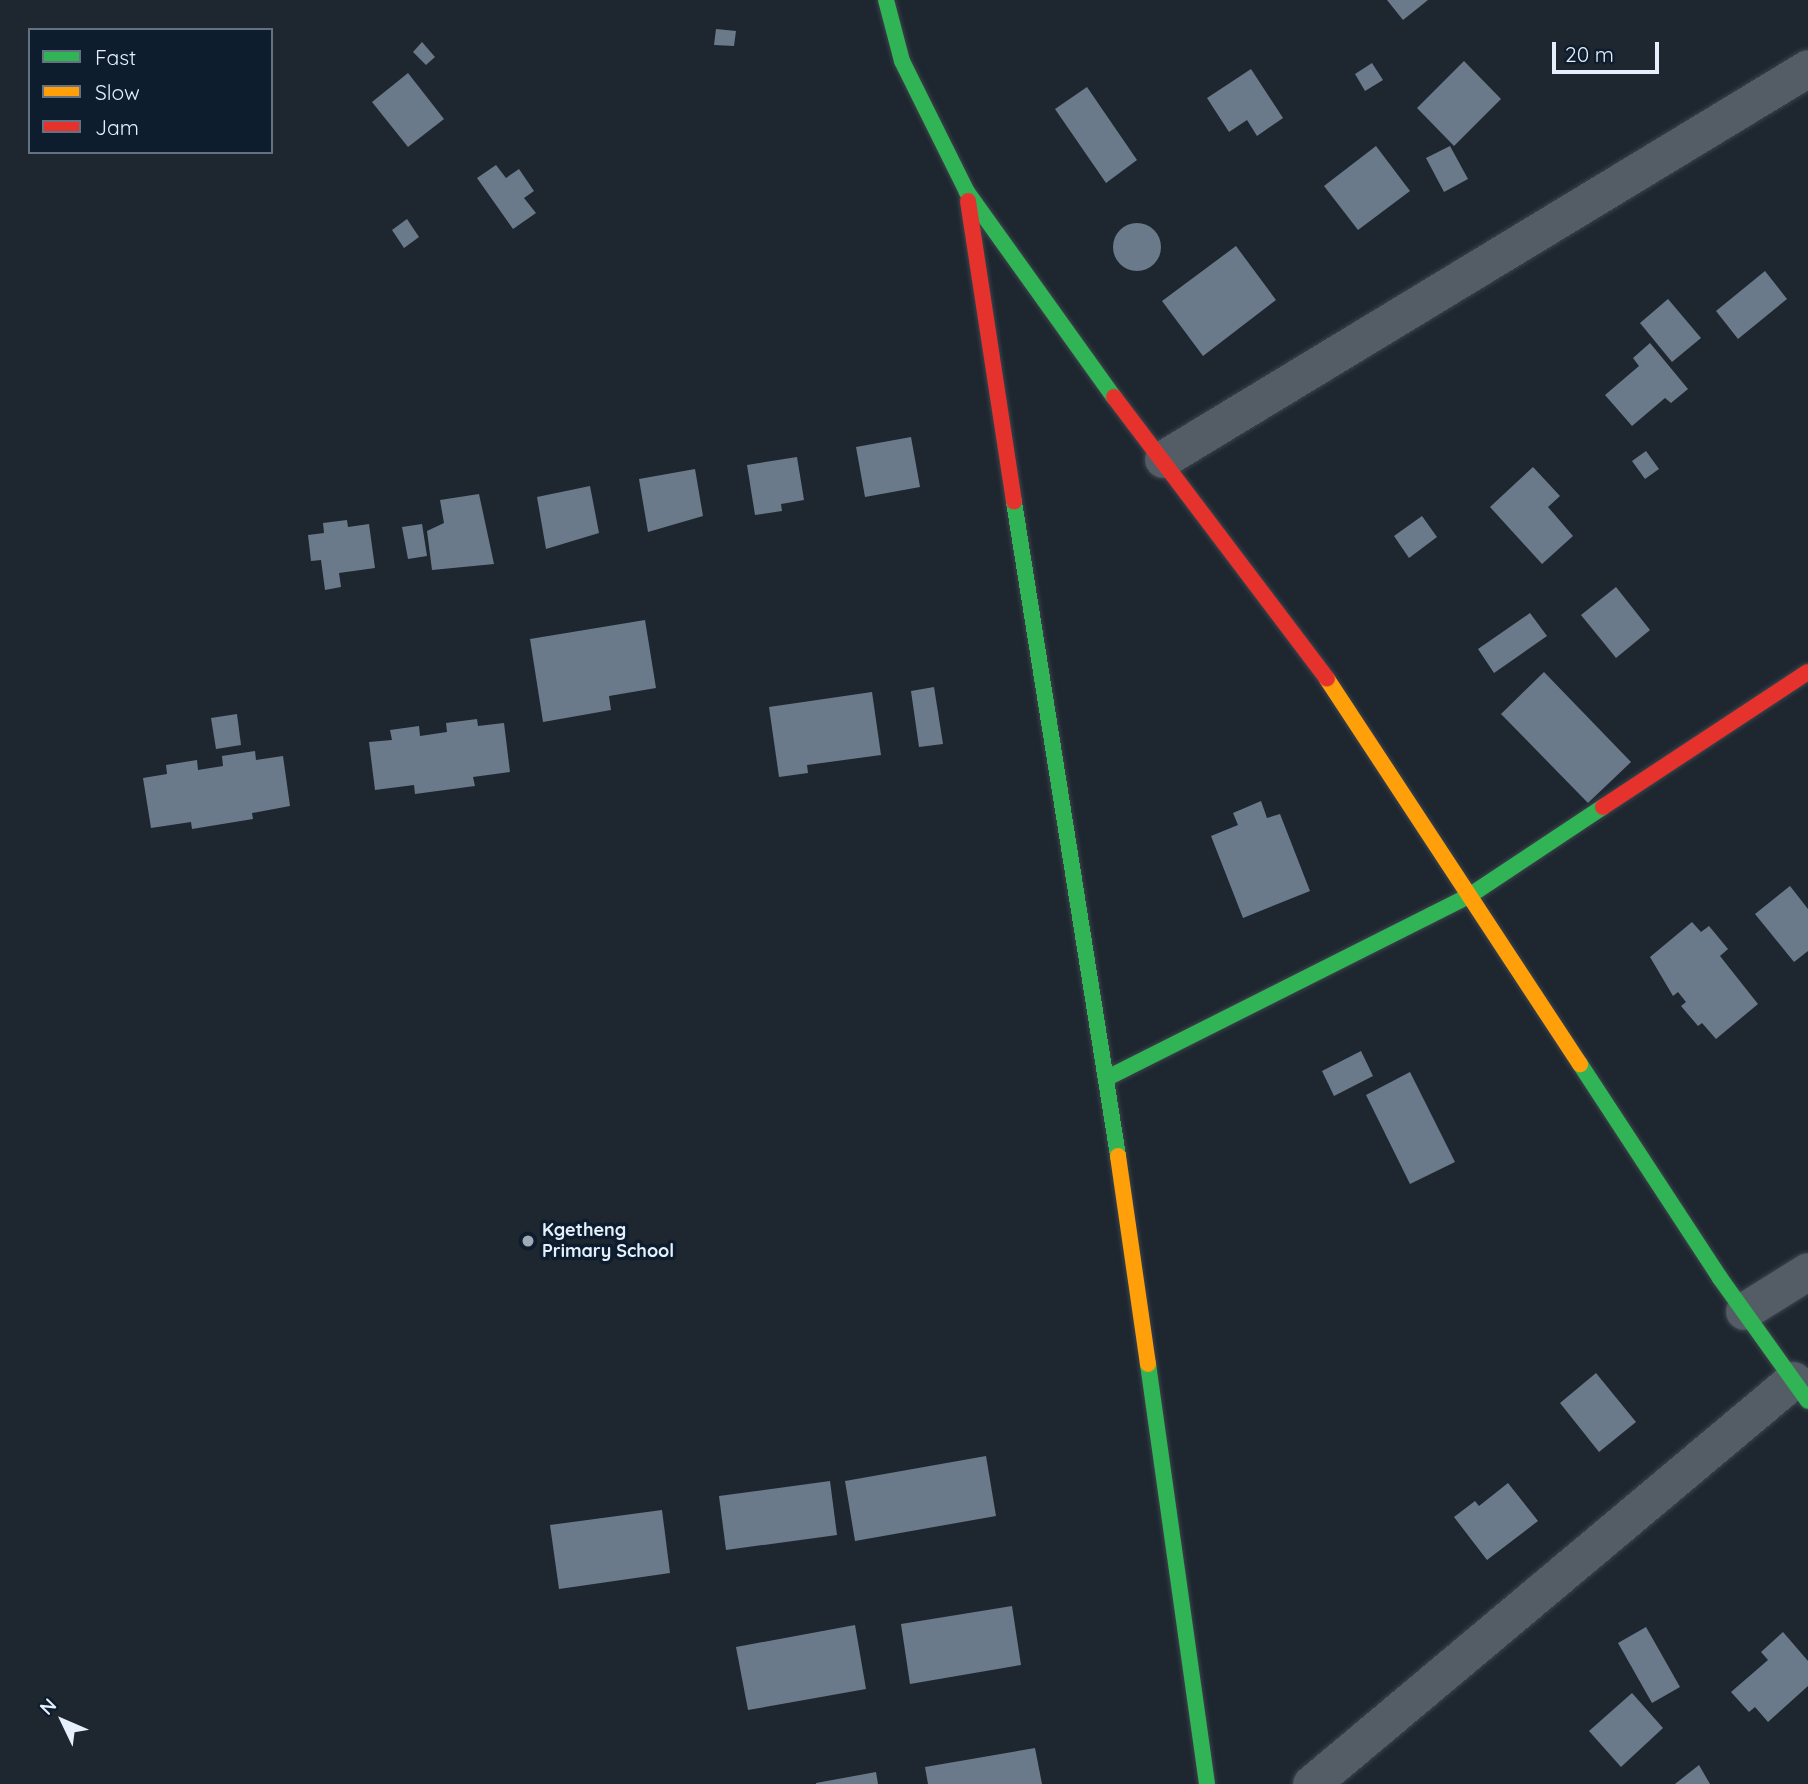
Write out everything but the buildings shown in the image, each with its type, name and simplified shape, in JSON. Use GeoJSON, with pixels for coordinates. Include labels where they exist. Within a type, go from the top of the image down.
{"type":"FeatureCollection","features":[{"type":"Feature","properties":{"kind":"street"},"geometry":{"type":"LineString","coordinates":[[886,0],[902,61],[967,192],[1068,335],[1316,663],[1744,1311],[1801,1391],[1311,1784]]}},
{"type":"Feature","properties":{"kind":"street"},"geometry":{"type":"LineString","coordinates":[[1163,459],[1808,68]]}},
{"type":"Feature","properties":{"kind":"street"},"geometry":{"type":"LineString","coordinates":[[967,192],[1107,1078],[1207,1784]]}},
{"type":"Feature","properties":{"kind":"street"},"geometry":{"type":"LineString","coordinates":[[1107,1078],[1469,896],[1808,672]]}},
{"type":"Feature","properties":{"kind":"street"},"geometry":{"type":"LineString","coordinates":[[1744,1311],[1808,1271]]}},
{"type":"Feature","properties":{"kind":"traffic: fast"},"geometry":{"type":"LineString","coordinates":[[886,0],[902,61],[967,192],[1114,397]]}},
{"type":"Feature","properties":{"kind":"traffic: fast"},"geometry":{"type":"LineString","coordinates":[[1014,502],[1118,1156]]}},
{"type":"Feature","properties":{"kind":"traffic: fast"},"geometry":{"type":"LineString","coordinates":[[1107,1078],[1469,896],[1603,807]]}},
{"type":"Feature","properties":{"kind":"traffic: fast"},"geometry":{"type":"LineString","coordinates":[[1580,1064],[1720,1278],[1808,1401]]}},
{"type":"Feature","properties":{"kind":"traffic: fast"},"geometry":{"type":"LineString","coordinates":[[1148,1364],[1207,1784]]}},
{"type":"Feature","properties":{"kind":"traffic: slow"},"geometry":{"type":"LineString","coordinates":[[1327,679],[1580,1064]]}},
{"type":"Feature","properties":{"kind":"traffic: slow"},"geometry":{"type":"LineString","coordinates":[[1118,1156],[1148,1364]]}},
{"type":"Feature","properties":{"kind":"traffic: jam"},"geometry":{"type":"LineString","coordinates":[[968,201],[1014,502]]}},
{"type":"Feature","properties":{"kind":"traffic: jam"},"geometry":{"type":"LineString","coordinates":[[1114,397],[1327,679]]}},
{"type":"Feature","properties":{"kind":"traffic: jam"},"geometry":{"type":"LineString","coordinates":[[1603,807],[1808,672]]}},
{"type":"Feature","properties":{"kind":"place","name":"Kgetheng Primary School"},"geometry":{"type":"Point","coordinates":[528,1241]}}]}
